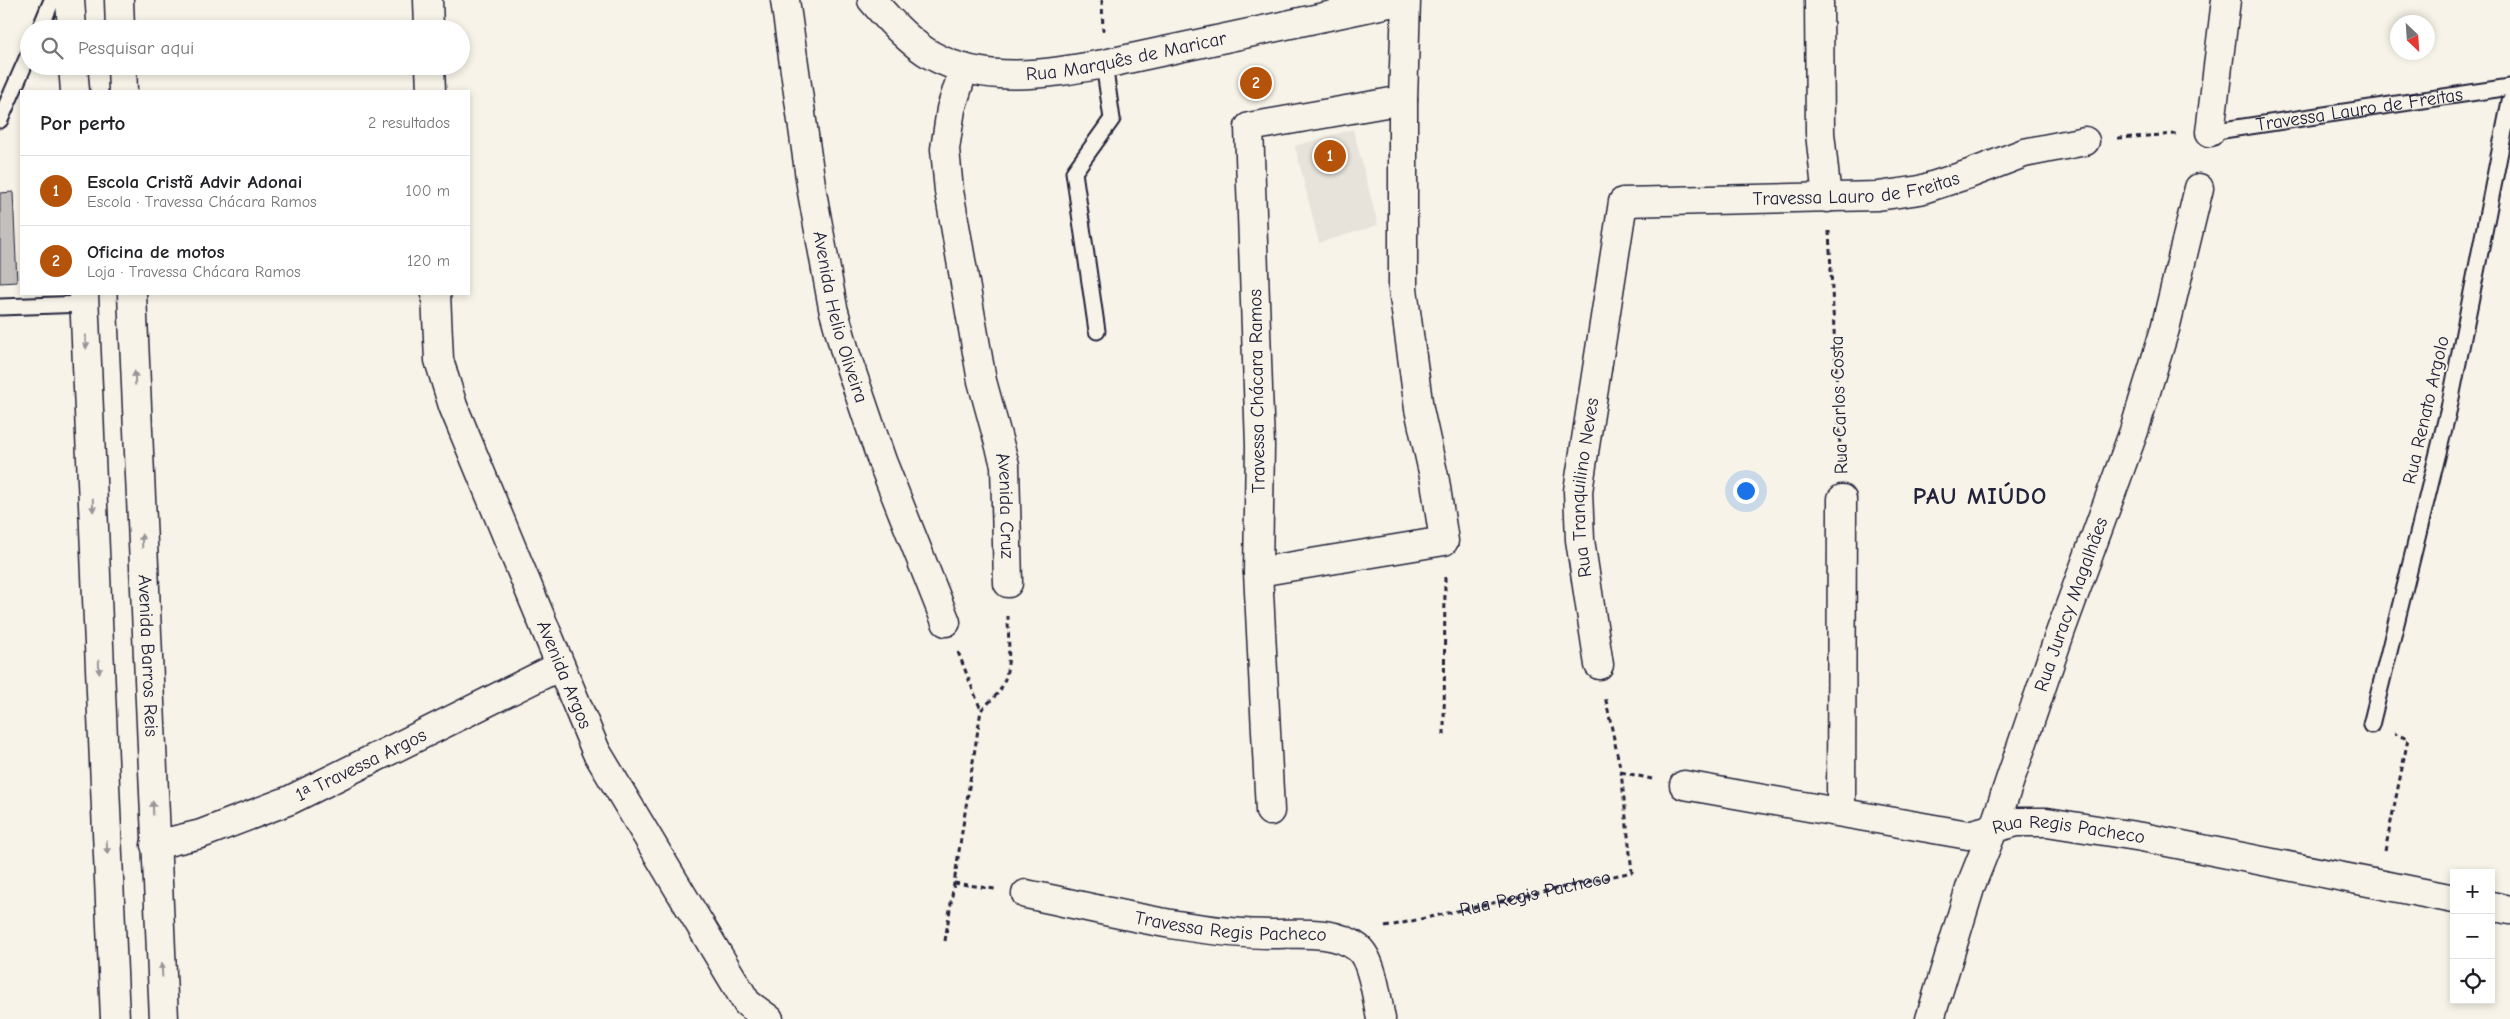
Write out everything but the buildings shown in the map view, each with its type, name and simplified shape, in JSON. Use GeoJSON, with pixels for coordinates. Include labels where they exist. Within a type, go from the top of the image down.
{"type":"FeatureCollection","features":[{"type":"Feature","properties":{"kind":"street"},"geometry":{"type":"LineString","coordinates":[[70,0],[71,20]]}},
{"type":"Feature","properties":{"kind":"street"},"geometry":{"type":"LineString","coordinates":[[119,0],[120,20]]}},
{"type":"Feature","properties":{"kind":"street"},"geometry":{"type":"LineString","coordinates":[[428,0],[429,20]]}},
{"type":"Feature","properties":{"kind":"street","name":"Avenida Helio Oliveira"},"geometry":{"type":"LineString","coordinates":[[785,0],[812,192],[833,308],[846,355],[882,461],[946,622]]}},
{"type":"Feature","properties":{"kind":"street","name":"Rua Marquês de Maricar"},"geometry":{"type":"LineString","coordinates":[[872,0],[902,31],[931,54],[964,68],[1008,75],[1055,73],[1104,64],[1403,0]]}},
{"type":"Feature","properties":{"kind":"street"},"geometry":{"type":"LineString","coordinates":[[1258,572],[1444,541],[1435,481],[1419,409],[1405,318],[1403,289],[1403,100],[1406,0]]}},
{"type":"Feature","properties":{"kind":"street"},"geometry":{"type":"LineString","coordinates":[[1819,0],[1820,133],[1827,198]]}},
{"type":"Feature","properties":{"kind":"street"},"geometry":{"type":"LineString","coordinates":[[2210,132],[2226,0]]}},
{"type":"Feature","properties":{"kind":"street","name":"Avenida Cruz"},"geometry":{"type":"LineString","coordinates":[[964,68],[951,109],[945,149],[949,191],[982,381],[1005,465],[1008,583]]}},
{"type":"Feature","properties":{"kind":"street"},"geometry":{"type":"LineString","coordinates":[[73,75],[74,90]]}},
{"type":"Feature","properties":{"kind":"street"},"geometry":{"type":"LineString","coordinates":[[122,75],[123,90]]}},
{"type":"Feature","properties":{"kind":"street"},"geometry":{"type":"LineString","coordinates":[[430,75],[431,90]]}},
{"type":"Feature","properties":{"kind":"street","name":"Travessa Chácara Ramos"},"geometry":{"type":"LineString","coordinates":[[1270,811],[1258,572],[1260,446],[1249,127],[1403,100]]}},
{"type":"Feature","properties":{"kind":"street","name":"Travessa Lauro de Freitas"},"geometry":{"type":"LineString","coordinates":[[1623,202],[1878,196],[1920,190],[2024,153],[2085,140]]}},
{"type":"Feature","properties":{"kind":"street","name":"Rua Juracy Magalhães"},"geometry":{"type":"LineString","coordinates":[[1930,1019],[1971,885],[1993,830],[2060,632],[2134,431],[2165,329],[2199,188]]}},
{"type":"Feature","properties":{"kind":"street","name":"Rua Tranquilino Neves"},"geometry":{"type":"LineString","coordinates":[[1599,665],[1580,540],[1578,491],[1623,202]]}},
{"type":"Feature","properties":{"kind":"street","name":"Avenida Barros Reis"},"geometry":{"type":"LineString","coordinates":[[132,295],[164,1019]]}},
{"type":"Feature","properties":{"kind":"street","name":"Avenida Argos"},"geometry":{"type":"LineString","coordinates":[[436,295],[439,360],[453,406],[596,752],[747,1003],[769,1019]]}},
{"type":"Feature","properties":{"kind":"street"},"geometry":{"type":"LineString","coordinates":[[84,299],[115,1019]]}},
{"type":"Feature","properties":{"kind":"street","name":"Rua Carlos Costa"},"geometry":{"type":"LineString","coordinates":[[1841,811],[1842,499]]}},
{"type":"Feature","properties":{"kind":"street","name":"1ᵃ Travessa Argos"},"geometry":{"type":"LineString","coordinates":[[155,845],[201,834],[290,800],[560,666]]}},
{"type":"Feature","properties":{"kind":"street","name":"Rua Regis Pacheco"},"geometry":{"type":"LineString","coordinates":[[1684,785],[1841,811],[1968,835],[1993,830],[2017,822],[2047,822],[2142,837],[2450,897]]}},
{"type":"Feature","properties":{"kind":"street","name":"Travessa Regis Pacheco"},"geometry":{"type":"LineString","coordinates":[[1026,894],[1201,927],[1267,934],[1314,934],[1341,938],[1359,949],[1370,971],[1381,1019]]}},
{"type":"Feature","properties":{"kind":"street"},"geometry":{"type":"LineString","coordinates":[[2495,907],[2510,910]]}},
{"type":"Feature","properties":{"kind":"lane"},"geometry":{"type":"LineString","coordinates":[[44,20],[52,0]]}},
{"type":"Feature","properties":{"kind":"lane"},"geometry":{"type":"LineString","coordinates":[[1097,331],[1074,172],[1112,119],[1104,64]]}},
{"type":"Feature","properties":{"kind":"lane"},"geometry":{"type":"LineString","coordinates":[[0,120],[20,74]]}},
{"type":"Feature","properties":{"kind":"lane","name":"Travessa Lauro de Freitas"},"geometry":{"type":"LineString","coordinates":[[2210,132],[2510,87]]}},
{"type":"Feature","properties":{"kind":"lane","name":"Rua Renato Argolo"},"geometry":{"type":"LineString","coordinates":[[2370,725],[2449,408],[2510,101]]}},
{"type":"Feature","properties":{"kind":"lane"},"geometry":{"type":"LineString","coordinates":[[0,307],[84,299]]}},
{"type":"Feature","properties":{"kind":"path"},"geometry":{"type":"LineString","coordinates":[[2085,140],[2210,132]]}},
{"type":"Feature","properties":{"kind":"path","name":"Rua Carlos Costa"},"geometry":{"type":"LineString","coordinates":[[1827,198],[1837,342],[1842,499]]}},
{"type":"Feature","properties":{"kind":"path"},"geometry":{"type":"LineString","coordinates":[[1444,541],[1444,735]]}},
{"type":"Feature","properties":{"kind":"path","name":"Avenida Cruz"},"geometry":{"type":"LineString","coordinates":[[981,710],[999,692],[1005,676],[1008,657],[1008,583]]}},
{"type":"Feature","properties":{"kind":"path"},"geometry":{"type":"LineString","coordinates":[[945,941],[981,710],[946,622]]}},
{"type":"Feature","properties":{"kind":"path","name":"Rua Regis Pacheco"},"geometry":{"type":"LineString","coordinates":[[1341,938],[1423,917],[1632,872],[1621,772],[1599,665]]}},
{"type":"Feature","properties":{"kind":"path"},"geometry":{"type":"LineString","coordinates":[[2370,725],[2408,739],[2378,884]]}},
{"type":"Feature","properties":{"kind":"path"},"geometry":{"type":"LineString","coordinates":[[954,883],[1026,894]]}},
{"type":"Feature","properties":{"kind":"shaded area"},"geometry":{"type":"Polygon","coordinates":[[[1353,129],[1378,225],[1319,243],[1295,146],[1353,129]]]}},
{"type":"Feature","properties":{"kind":"place","name":"Oficina de motos"},"geometry":{"type":"Point","coordinates":[1256,83]}},
{"type":"Feature","properties":{"kind":"place","name":"Escola Cristã Advir Adonai"},"geometry":{"type":"Point","coordinates":[1330,156]}},
{"type":"Feature","properties":{"kind":"district","name":"PAU MIÚDO"},"geometry":{"type":"Point","coordinates":[1980,496]}}]}
